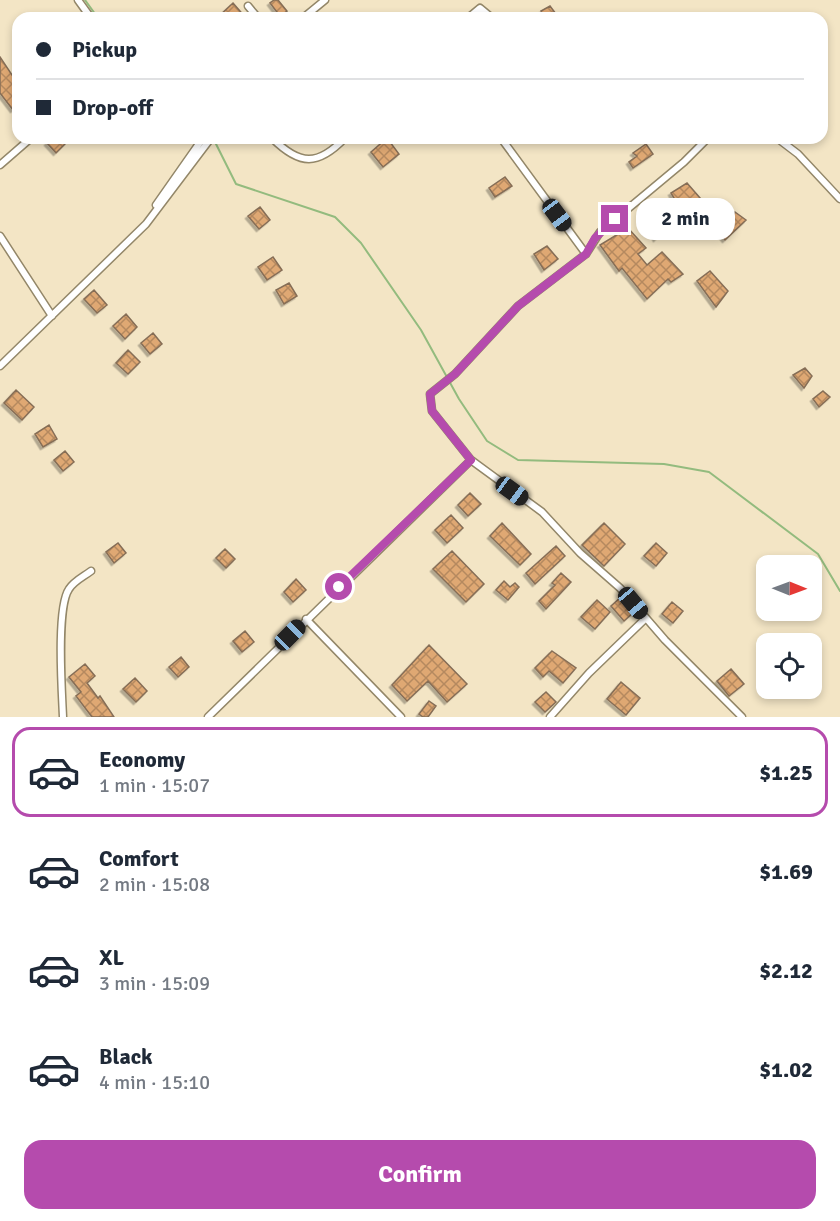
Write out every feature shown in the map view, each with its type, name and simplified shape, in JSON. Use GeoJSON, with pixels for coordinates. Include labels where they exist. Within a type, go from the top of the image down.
{"type":"FeatureCollection","features":[{"type":"Feature","properties":{"kind":"street"},"geometry":{"type":"LineString","coordinates":[[311,12],[326,0]]}},
{"type":"Feature","properties":{"kind":"street"},"geometry":{"type":"LineString","coordinates":[[248,6],[253,12]]}},
{"type":"Feature","properties":{"kind":"street"},"geometry":{"type":"LineString","coordinates":[[0,165],[24,144]]}},
{"type":"Feature","properties":{"kind":"street"},"geometry":{"type":"LineString","coordinates":[[146,224],[199,144]]}},
{"type":"Feature","properties":{"kind":"street"},"geometry":{"type":"LineString","coordinates":[[0,366],[146,224],[206,144]]}},
{"type":"Feature","properties":{"kind":"street"},"geometry":{"type":"LineString","coordinates":[[279,144],[292,156],[316,159],[326,156],[339,144]]}},
{"type":"Feature","properties":{"kind":"street"},"geometry":{"type":"LineString","coordinates":[[505,144],[586,254]]}},
{"type":"Feature","properties":{"kind":"street"},"geometry":{"type":"LineString","coordinates":[[702,144],[684,162],[600,232],[586,254],[518,306],[455,374],[430,394],[432,411],[471,460],[542,512],[580,553],[620,588],[664,640],[742,717]]}},
{"type":"Feature","properties":{"kind":"street"},"geometry":{"type":"LineString","coordinates":[[785,144],[798,154],[840,200]]}},
{"type":"Feature","properties":{"kind":"street"},"geometry":{"type":"LineString","coordinates":[[0,236],[52,316]]}},
{"type":"Feature","properties":{"kind":"street"},"geometry":{"type":"LineString","coordinates":[[208,717],[471,460]]}},
{"type":"Feature","properties":{"kind":"street"},"geometry":{"type":"LineString","coordinates":[[63,717],[61,669],[66,596],[75,582],[91,571]]}},
{"type":"Feature","properties":{"kind":"street"},"geometry":{"type":"LineString","coordinates":[[550,717],[589,673],[646,618]]}},
{"type":"Feature","properties":{"kind":"street"},"geometry":{"type":"LineString","coordinates":[[306,619],[401,717]]}},
{"type":"Feature","properties":{"kind":"building"},"geometry":{"type":"Polygon","coordinates":[[[278,0],[287,11],[277,12],[270,3],[278,0]]]}},
{"type":"Feature","properties":{"kind":"building"},"geometry":{"type":"Polygon","coordinates":[[[233,3],[241,12],[223,12],[233,3]]]}},
{"type":"Feature","properties":{"kind":"building"},"geometry":{"type":"Polygon","coordinates":[[[550,6],[554,12],[542,12],[550,6]]]}},
{"type":"Feature","properties":{"kind":"building"},"geometry":{"type":"Polygon","coordinates":[[[0,57],[12,75],[12,109],[0,93],[0,57]]]}},
{"type":"Feature","properties":{"kind":"building"},"geometry":{"type":"Polygon","coordinates":[[[48,144],[65,144],[56,153],[48,144]]]}},
{"type":"Feature","properties":{"kind":"building"},"geometry":{"type":"Polygon","coordinates":[[[380,144],[392,144],[399,154],[383,167],[371,152],[380,144]]]}},
{"type":"Feature","properties":{"kind":"building"},"geometry":{"type":"Polygon","coordinates":[[[646,144],[653,154],[633,168],[629,162],[637,156],[633,153],[646,144]]]}},
{"type":"Feature","properties":{"kind":"building"},"geometry":{"type":"Polygon","coordinates":[[[505,177],[512,186],[495,197],[489,188],[505,177]]]}},
{"type":"Feature","properties":{"kind":"building"},"geometry":{"type":"Polygon","coordinates":[[[687,183],[700,198],[682,212],[671,193],[687,183]]]}},
{"type":"Feature","properties":{"kind":"building"},"geometry":{"type":"Polygon","coordinates":[[[260,207],[270,220],[259,229],[248,216],[260,207]]]}},
{"type":"Feature","properties":{"kind":"building"},"geometry":{"type":"Polygon","coordinates":[[[663,209],[673,222],[656,239],[647,223],[663,209]]]}},
{"type":"Feature","properties":{"kind":"building"},"geometry":{"type":"Polygon","coordinates":[[[735,212],[746,220],[725,240],[713,225],[735,212]]]}},
{"type":"Feature","properties":{"kind":"building"},"geometry":{"type":"Polygon","coordinates":[[[628,228],[646,248],[638,254],[647,265],[662,252],[683,274],[671,282],[668,279],[647,299],[622,268],[619,271],[600,245],[628,228]]]}},
{"type":"Feature","properties":{"kind":"building"},"geometry":{"type":"Polygon","coordinates":[[[547,246],[558,259],[544,270],[534,254],[547,246]]]}},
{"type":"Feature","properties":{"kind":"building"},"geometry":{"type":"Polygon","coordinates":[[[273,257],[282,270],[267,280],[258,267],[273,257]]]}},
{"type":"Feature","properties":{"kind":"building"},"geometry":{"type":"Polygon","coordinates":[[[710,271],[728,291],[716,307],[697,281],[710,271]]]}},
{"type":"Feature","properties":{"kind":"building"},"geometry":{"type":"Polygon","coordinates":[[[289,283],[297,296],[284,304],[276,290],[289,283]]]}},
{"type":"Feature","properties":{"kind":"building"},"geometry":{"type":"Polygon","coordinates":[[[94,290],[107,305],[97,313],[84,299],[94,290]]]}},
{"type":"Feature","properties":{"kind":"building"},"geometry":{"type":"Polygon","coordinates":[[[126,314],[137,327],[125,339],[113,326],[126,314]]]}},
{"type":"Feature","properties":{"kind":"building"},"geometry":{"type":"Polygon","coordinates":[[[153,333],[162,344],[150,354],[141,343],[153,333]]]}},
{"type":"Feature","properties":{"kind":"building"},"geometry":{"type":"Polygon","coordinates":[[[128,350],[140,362],[128,374],[116,363],[128,350]]]}},
{"type":"Feature","properties":{"kind":"building"},"geometry":{"type":"Polygon","coordinates":[[[805,368],[812,376],[804,388],[793,375],[805,368]]]}},
{"type":"Feature","properties":{"kind":"building"},"geometry":{"type":"Polygon","coordinates":[[[16,390],[34,407],[22,420],[4,403],[16,390]]]}},
{"type":"Feature","properties":{"kind":"building"},"geometry":{"type":"Polygon","coordinates":[[[823,391],[830,397],[819,407],[813,399],[823,391]]]}},
{"type":"Feature","properties":{"kind":"building"},"geometry":{"type":"Polygon","coordinates":[[[49,425],[57,439],[43,447],[35,434],[49,425]]]}},
{"type":"Feature","properties":{"kind":"building"},"geometry":{"type":"Polygon","coordinates":[[[65,451],[74,462],[63,471],[54,460],[65,451]]]}},
{"type":"Feature","properties":{"kind":"building"},"geometry":{"type":"Polygon","coordinates":[[[470,493],[481,504],[468,516],[458,505],[470,493]]]}},
{"type":"Feature","properties":{"kind":"building"},"geometry":{"type":"Polygon","coordinates":[[[451,515],[463,528],[447,543],[435,530],[451,515]]]}},
{"type":"Feature","properties":{"kind":"building"},"geometry":{"type":"Polygon","coordinates":[[[502,523],[531,554],[520,565],[490,536],[502,523]]]}},
{"type":"Feature","properties":{"kind":"building"},"geometry":{"type":"Polygon","coordinates":[[[604,523],[625,544],[604,566],[582,545],[604,523]]]}},
{"type":"Feature","properties":{"kind":"building"},"geometry":{"type":"Polygon","coordinates":[[[118,543],[126,553],[114,563],[106,552],[118,543]]]}},
{"type":"Feature","properties":{"kind":"building"},"geometry":{"type":"Polygon","coordinates":[[[656,543],[667,553],[656,566],[644,556],[656,543]]]}},
{"type":"Feature","properties":{"kind":"building"},"geometry":{"type":"Polygon","coordinates":[[[556,546],[565,556],[535,584],[526,573],[556,546]]]}},
{"type":"Feature","properties":{"kind":"building"},"geometry":{"type":"Polygon","coordinates":[[[225,549],[235,559],[226,568],[216,558],[225,549]]]}},
{"type":"Feature","properties":{"kind":"building"},"geometry":{"type":"Polygon","coordinates":[[[452,551],[484,584],[466,602],[433,569],[452,551]]]}},
{"type":"Feature","properties":{"kind":"building"},"geometry":{"type":"Polygon","coordinates":[[[561,573],[571,582],[546,609],[539,601],[555,585],[552,583],[561,573]]]}},
{"type":"Feature","properties":{"kind":"building"},"geometry":{"type":"Polygon","coordinates":[[[296,579],[306,590],[293,602],[284,592],[296,579]]]}},
{"type":"Feature","properties":{"kind":"building"},"geometry":{"type":"Polygon","coordinates":[[[504,581],[510,587],[515,583],[519,587],[508,600],[496,590],[504,581]]]}},
{"type":"Feature","properties":{"kind":"building"},"geometry":{"type":"Polygon","coordinates":[[[621,597],[634,612],[624,621],[611,606],[621,597]]]}},
{"type":"Feature","properties":{"kind":"building"},"geometry":{"type":"Polygon","coordinates":[[[597,600],[610,612],[595,629],[581,617],[597,600]]]}},
{"type":"Feature","properties":{"kind":"building"},"geometry":{"type":"Polygon","coordinates":[[[672,602],[683,611],[673,623],[662,614],[672,602]]]}},
{"type":"Feature","properties":{"kind":"building"},"geometry":{"type":"Polygon","coordinates":[[[245,631],[254,642],[242,652],[233,641],[245,631]]]}},
{"type":"Feature","properties":{"kind":"building"},"geometry":{"type":"Polygon","coordinates":[[[429,645],[467,684],[447,702],[428,681],[407,701],[392,685],[429,645]]]}},
{"type":"Feature","properties":{"kind":"building"},"geometry":{"type":"Polygon","coordinates":[[[552,651],[576,668],[563,683],[549,671],[543,677],[535,668],[552,651]]]}},
{"type":"Feature","properties":{"kind":"building"},"geometry":{"type":"Polygon","coordinates":[[[181,657],[189,667],[178,677],[169,667],[181,657]]]}},
{"type":"Feature","properties":{"kind":"building"},"geometry":{"type":"Polygon","coordinates":[[[85,664],[95,676],[87,683],[98,698],[100,696],[114,717],[92,717],[76,696],[81,692],[69,677],[85,664]]]}},
{"type":"Feature","properties":{"kind":"building"},"geometry":{"type":"Polygon","coordinates":[[[731,669],[744,684],[729,696],[717,681],[731,669]]]}},
{"type":"Feature","properties":{"kind":"building"},"geometry":{"type":"Polygon","coordinates":[[[135,678],[147,691],[136,702],[123,689],[135,678]]]}},
{"type":"Feature","properties":{"kind":"building"},"geometry":{"type":"Polygon","coordinates":[[[621,682],[640,698],[626,715],[607,699],[621,682]]]}},
{"type":"Feature","properties":{"kind":"building"},"geometry":{"type":"Polygon","coordinates":[[[546,692],[556,702],[545,712],[535,702],[546,692]]]}},
{"type":"Feature","properties":{"kind":"building"},"geometry":{"type":"Polygon","coordinates":[[[429,701],[436,706],[428,717],[423,717],[419,714],[429,701]]]}},
{"type":"Feature","properties":{"kind":"waterway"},"geometry":{"type":"LineString","coordinates":[[85,0],[94,12]]}},
{"type":"Feature","properties":{"kind":"waterway"},"geometry":{"type":"LineString","coordinates":[[216,144],[236,184],[335,217],[361,243],[421,330],[459,399],[487,441],[518,460],[664,464],[709,472],[818,554],[840,591]]}},
{"type":"Feature","properties":{"kind":"route"},"geometry":{"type":"LineString","coordinates":[[339,587],[471,460],[432,411],[428,399],[430,394],[455,374],[518,306],[586,254],[595,238],[615,219]]}}]}
